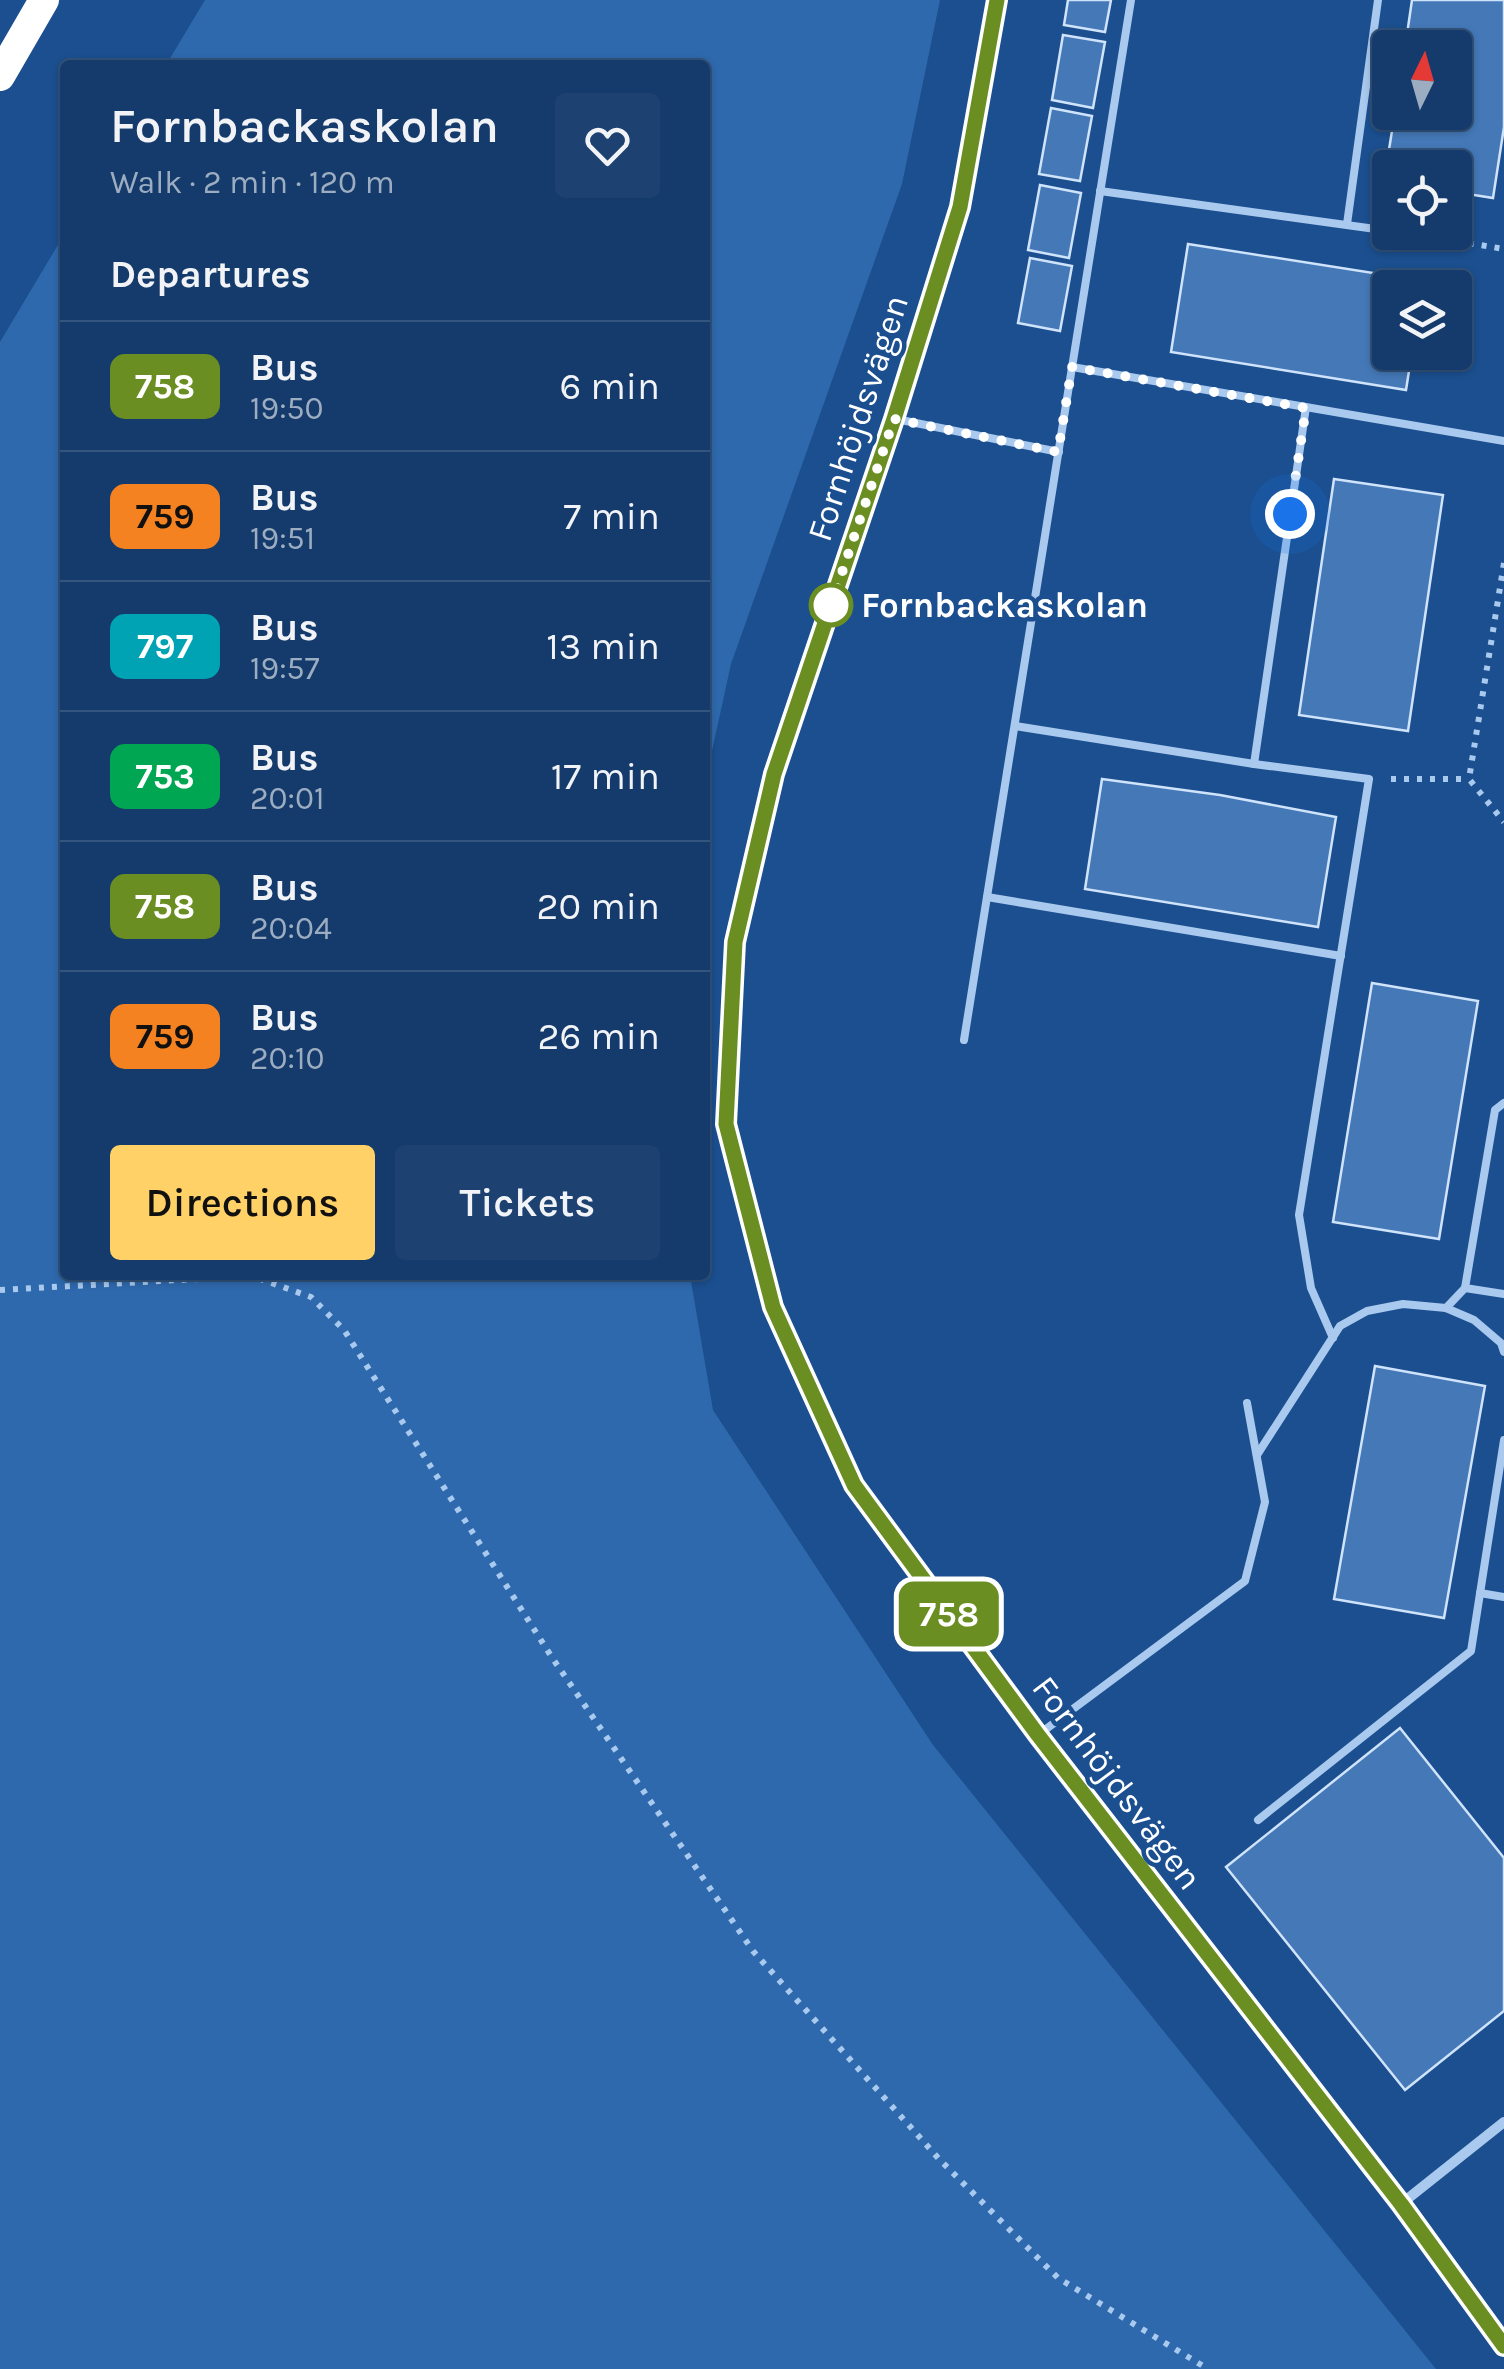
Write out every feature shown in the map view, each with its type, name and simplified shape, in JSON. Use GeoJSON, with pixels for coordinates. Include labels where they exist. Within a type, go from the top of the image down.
{"type":"FeatureCollection","features":[{"type":"Feature","properties":{"kind":"highway"},"geometry":{"type":"LineString","coordinates":[[0,76],[44,0]]}},
{"type":"Feature","properties":{"kind":"street","name":"Fornhöjdsvägen"},"geometry":{"type":"LineString","coordinates":[[997,0],[960,207],[770,793],[735,942],[726,1124],[773,1307],[854,1485],[1038,1735],[1401,2204],[1504,2346]]}},
{"type":"Feature","properties":{"kind":"street"},"geometry":{"type":"LineString","coordinates":[[1401,2204],[1504,2122]]}},
{"type":"Feature","properties":{"kind":"lane"},"geometry":{"type":"LineString","coordinates":[[964,1040],[1131,0]]}},
{"type":"Feature","properties":{"kind":"lane"},"geometry":{"type":"LineString","coordinates":[[1346,224],[1378,0]]}},
{"type":"Feature","properties":{"kind":"lane"},"geometry":{"type":"LineString","coordinates":[[1100,192],[1372,228]]}},
{"type":"Feature","properties":{"kind":"lane"},"geometry":{"type":"LineString","coordinates":[[1072,367],[1504,441]]}},
{"type":"Feature","properties":{"kind":"lane"},"geometry":{"type":"LineString","coordinates":[[1254,764],[1306,408]]}},
{"type":"Feature","properties":{"kind":"lane"},"geometry":{"type":"LineString","coordinates":[[894,419],[1058,452]]}},
{"type":"Feature","properties":{"kind":"lane"},"geometry":{"type":"LineString","coordinates":[[1015,726],[1369,779],[1299,1214],[1311,1288],[1332,1338]]}},
{"type":"Feature","properties":{"kind":"lane"},"geometry":{"type":"LineString","coordinates":[[987,897],[1341,956]]}},
{"type":"Feature","properties":{"kind":"lane"},"geometry":{"type":"LineString","coordinates":[[1446,1308],[1465,1288],[1495,1110],[1504,1103]]}},
{"type":"Feature","properties":{"kind":"lane"},"geometry":{"type":"LineString","coordinates":[[1465,1288],[1504,1294]]}},
{"type":"Feature","properties":{"kind":"lane"},"geometry":{"type":"LineString","coordinates":[[1256,1456],[1340,1326],[1366,1311],[1402,1304],[1446,1308],[1474,1320],[1501,1343],[1504,1352]]}},
{"type":"Feature","properties":{"kind":"lane"},"geometry":{"type":"LineString","coordinates":[[1038,1735],[1245,1582],[1265,1502],[1247,1403]]}},
{"type":"Feature","properties":{"kind":"lane"},"geometry":{"type":"LineString","coordinates":[[1258,1820],[1471,1652],[1504,1440]]}},
{"type":"Feature","properties":{"kind":"lane"},"geometry":{"type":"LineString","coordinates":[[1480,1593],[1504,1596]]}},
{"type":"Feature","properties":{"kind":"path"},"geometry":{"type":"LineString","coordinates":[[1472,244],[1504,249]]}},
{"type":"Feature","properties":{"kind":"path"},"geometry":{"type":"LineString","coordinates":[[1504,563],[1469,779],[1504,822]]}},
{"type":"Feature","properties":{"kind":"path"},"geometry":{"type":"LineString","coordinates":[[1369,779],[1469,779]]}},
{"type":"Feature","properties":{"kind":"path"},"geometry":{"type":"LineString","coordinates":[[0,1290],[180,1280]]}},
{"type":"Feature","properties":{"kind":"path"},"geometry":{"type":"LineString","coordinates":[[263,1280],[311,1298],[344,1330],[551,1656],[753,1951],[940,2160],[1058,2278],[1208,2369]]}},
{"type":"Feature","properties":{"kind":"shaded area"},"geometry":{"type":"Polygon","coordinates":[[[205,0],[940,0],[902,184],[731,664],[710,760],[710,60],[169,60],[205,0]]]}},
{"type":"Feature","properties":{"kind":"shaded area"},"geometry":{"type":"Polygon","coordinates":[[[60,241],[60,1280],[691,1280],[713,1410],[933,1745],[1436,2369],[0,2369],[0,342],[60,241]]]}},
{"type":"Feature","properties":{"kind":"building"},"geometry":{"type":"Polygon","coordinates":[[[1068,0],[1111,0],[1105,32],[1064,25],[1068,0]]]}},
{"type":"Feature","properties":{"kind":"building"},"geometry":{"type":"Polygon","coordinates":[[[1412,0],[1504,0],[1504,127],[1493,198],[1472,195],[1472,150],[1389,150],[1392,130],[1472,130],[1472,30],[1408,30],[1412,0]]]}},
{"type":"Feature","properties":{"kind":"building"},"geometry":{"type":"Polygon","coordinates":[[[1063,35],[1105,42],[1093,108],[1052,100],[1063,35]]]}},
{"type":"Feature","properties":{"kind":"building"},"geometry":{"type":"Polygon","coordinates":[[[1051,108],[1092,116],[1080,181],[1039,174],[1051,108]]]}},
{"type":"Feature","properties":{"kind":"building"},"geometry":{"type":"Polygon","coordinates":[[[1040,185],[1081,193],[1069,258],[1028,250],[1040,185]]]}},
{"type":"Feature","properties":{"kind":"building"},"geometry":{"type":"Polygon","coordinates":[[[1188,244],[1372,273],[1372,370],[1409,370],[1406,390],[1171,352],[1188,244]]]}},
{"type":"Feature","properties":{"kind":"building"},"geometry":{"type":"Polygon","coordinates":[[[1030,258],[1072,266],[1060,331],[1018,323],[1030,258]]]}},
{"type":"Feature","properties":{"kind":"building"},"geometry":{"type":"Polygon","coordinates":[[[1334,479],[1443,495],[1408,731],[1299,715],[1334,479]]]}},
{"type":"Feature","properties":{"kind":"building"},"geometry":{"type":"Polygon","coordinates":[[[1102,779],[1220,795],[1336,817],[1318,927],[1085,889],[1102,779]]]}},
{"type":"Feature","properties":{"kind":"building"},"geometry":{"type":"Polygon","coordinates":[[[1372,983],[1478,1001],[1439,1239],[1333,1222],[1372,983]]]}},
{"type":"Feature","properties":{"kind":"building"},"geometry":{"type":"Polygon","coordinates":[[[1375,1366],[1485,1386],[1444,1618],[1334,1599],[1375,1366]]]}},
{"type":"Feature","properties":{"kind":"building"},"geometry":{"type":"Polygon","coordinates":[[[1400,1728],[1504,1858],[1504,2011],[1405,2090],[1226,1867],[1400,1728]]]}},
{"type":"Feature","properties":{"kind":"bus line","name":"758"},"geometry":{"type":"LineString","coordinates":[[997,0],[960,207],[894,419],[774,774],[735,942],[726,1124],[773,1307],[854,1485],[1038,1735],[1401,2204],[1504,2346]]}},
{"type":"Feature","properties":{"kind":"place","name":"Fornbackaskolan"},"geometry":{"type":"Point","coordinates":[831,605]}},
{"type":"Feature","properties":{"kind":"route"},"geometry":{"type":"LineString","coordinates":[[831,605],[894,419],[1058,452],[1072,367],[1306,408],[1290,514]]}}]}
